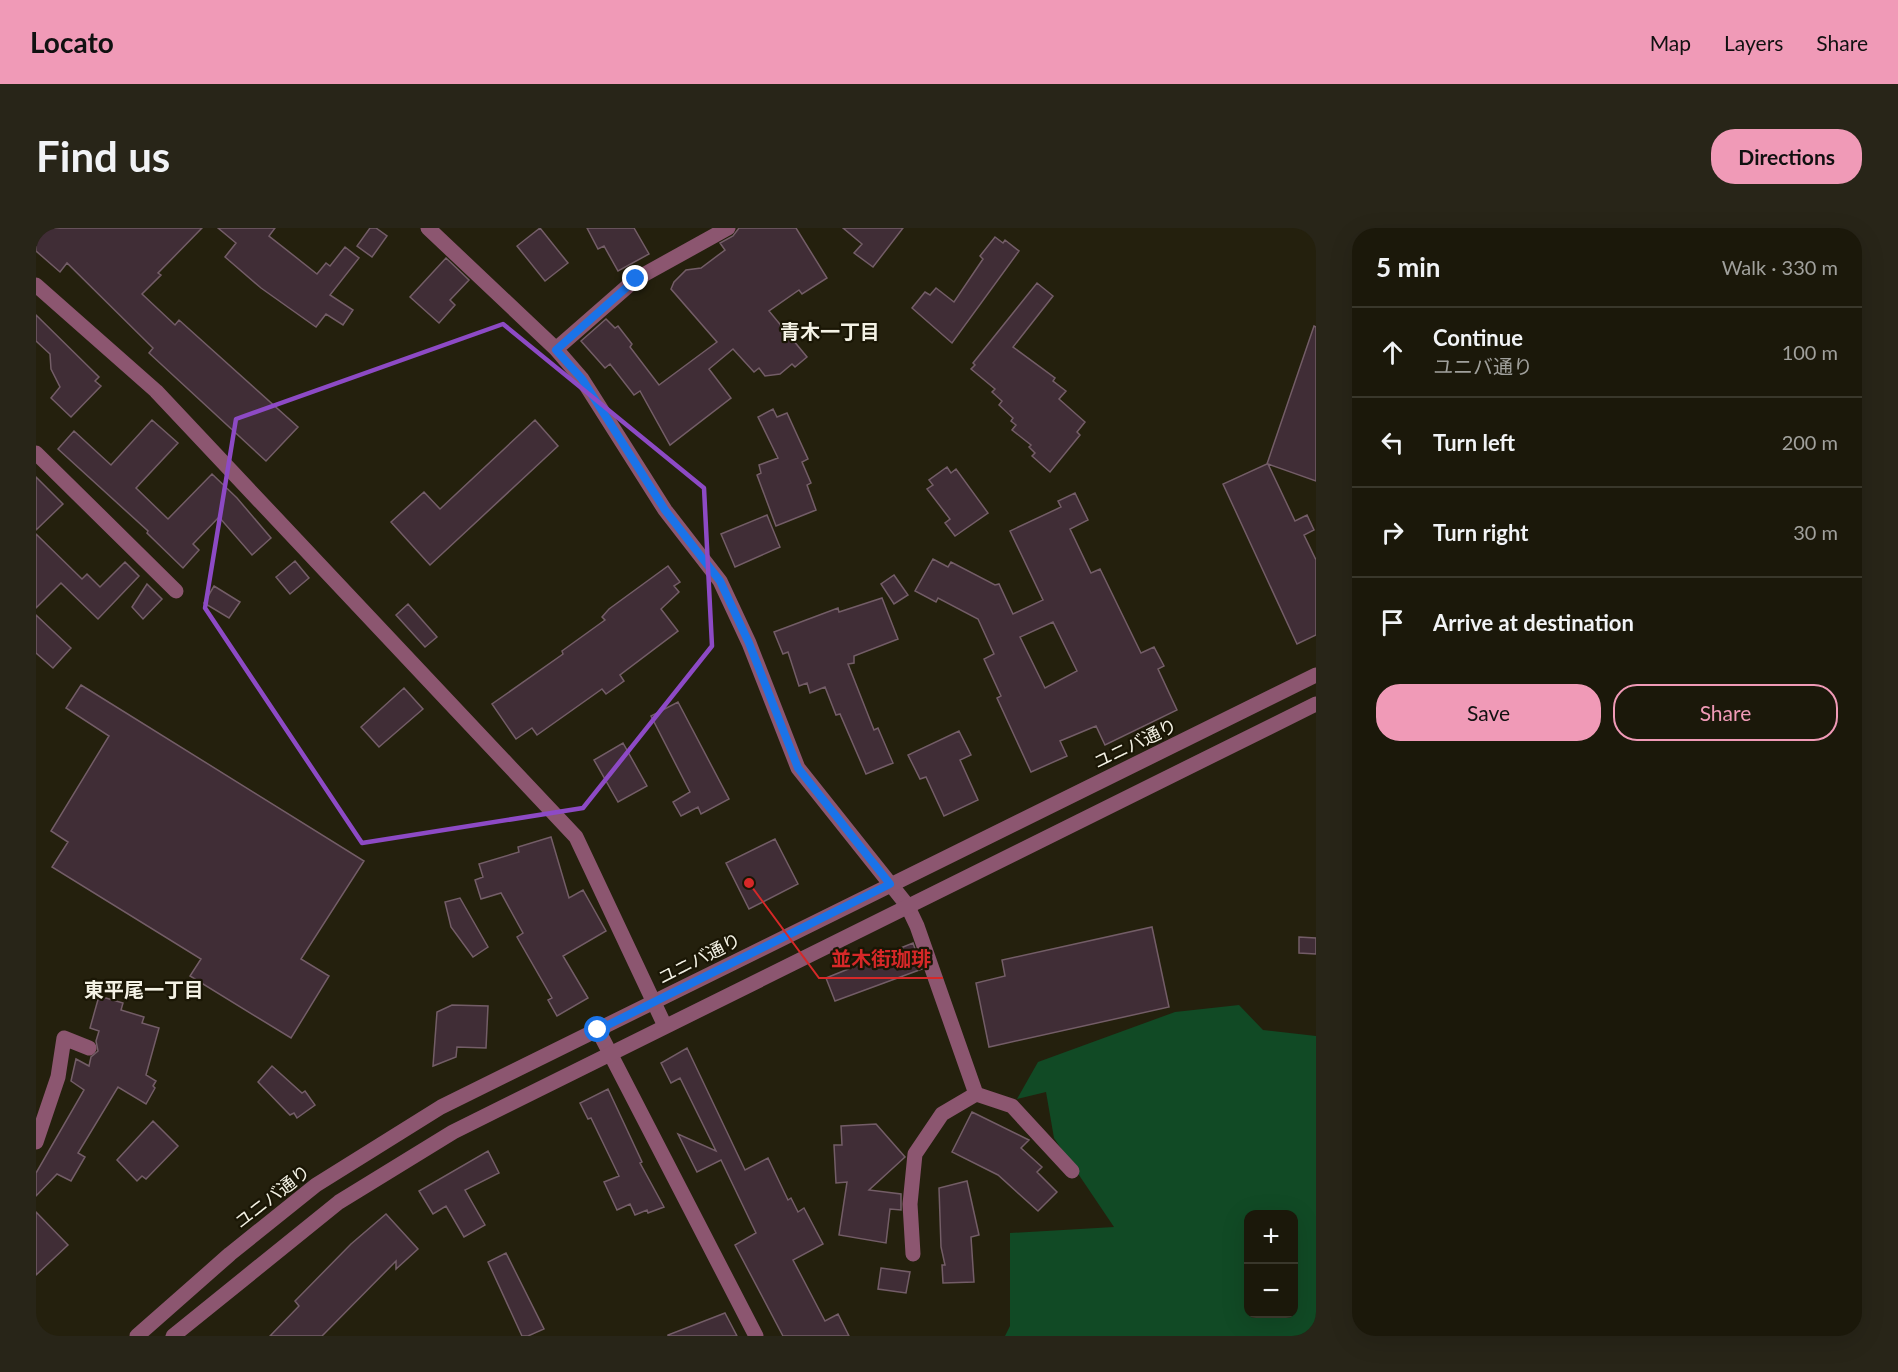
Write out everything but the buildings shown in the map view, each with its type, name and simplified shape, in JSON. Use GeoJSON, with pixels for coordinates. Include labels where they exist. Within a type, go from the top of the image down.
{"type":"FeatureCollection","features":[{"type":"Feature","properties":{"kind":"street"},"geometry":{"type":"LineString","coordinates":[[428,228],[556,350],[582,379],[665,510],[720,581],[749,643],[798,768],[907,905],[917,926],[976,1094]]}},
{"type":"Feature","properties":{"kind":"street"},"geometry":{"type":"LineString","coordinates":[[556,350],[636,279],[728,228]]}},
{"type":"Feature","properties":{"kind":"street"},"geometry":{"type":"LineString","coordinates":[[36,285],[156,391],[576,837],[665,1026]]}},
{"type":"Feature","properties":{"kind":"street"},"geometry":{"type":"LineString","coordinates":[[36,453],[176,591]]}},
{"type":"Feature","properties":{"kind":"street","name":"ユニバ通り"},"geometry":{"type":"LineString","coordinates":[[137,1336],[230,1254],[316,1185],[441,1107],[890,884],[1314,680]]}},
{"type":"Feature","properties":{"kind":"street"},"geometry":{"type":"LineString","coordinates":[[173,1336],[339,1202],[453,1132],[1316,704]]}},
{"type":"Feature","properties":{"kind":"street"},"geometry":{"type":"LineString","coordinates":[[598,1030],[756,1336]]}},
{"type":"Feature","properties":{"kind":"street"},"geometry":{"type":"LineString","coordinates":[[36,1142],[58,1077],[64,1038],[89,1048]]}},
{"type":"Feature","properties":{"kind":"street"},"geometry":{"type":"LineString","coordinates":[[976,1094],[1012,1107],[1072,1171]]}},
{"type":"Feature","properties":{"kind":"street"},"geometry":{"type":"LineString","coordinates":[[913,1254],[910,1204],[915,1154],[942,1114],[976,1094]]}},
{"type":"Feature","properties":{"kind":"highlighted area"},"geometry":{"type":"Polygon","coordinates":[[[503,324],[704,488],[712,646],[583,808],[362,843],[205,608],[236,419],[503,324]]]}},
{"type":"Feature","properties":{"kind":"green space"},"geometry":{"type":"Polygon","coordinates":[[[1239,1005],[1263,1030],[1316,1036],[1316,1336],[1005,1336],[1010,1326],[1010,1233],[1114,1227],[1054,1138],[1046,1092],[1017,1099],[1038,1062],[1175,1012],[1239,1005]]]}},
{"type":"Feature","properties":{"kind":"place","name":"並木街珈琲"},"geometry":{"type":"Point","coordinates":[749,883]}},
{"type":"Feature","properties":{"kind":"district","name":"青木一丁目"},"geometry":{"type":"Point","coordinates":[830,331]}},
{"type":"Feature","properties":{"kind":"district","name":"東平尾一丁目"},"geometry":{"type":"Point","coordinates":[144,989]}},
{"type":"Feature","properties":{"kind":"route"},"geometry":{"type":"LineString","coordinates":[[598,1030],[890,884],[798,768],[749,643],[720,581],[665,510],[582,379],[556,350],[636,279]]}}]}
